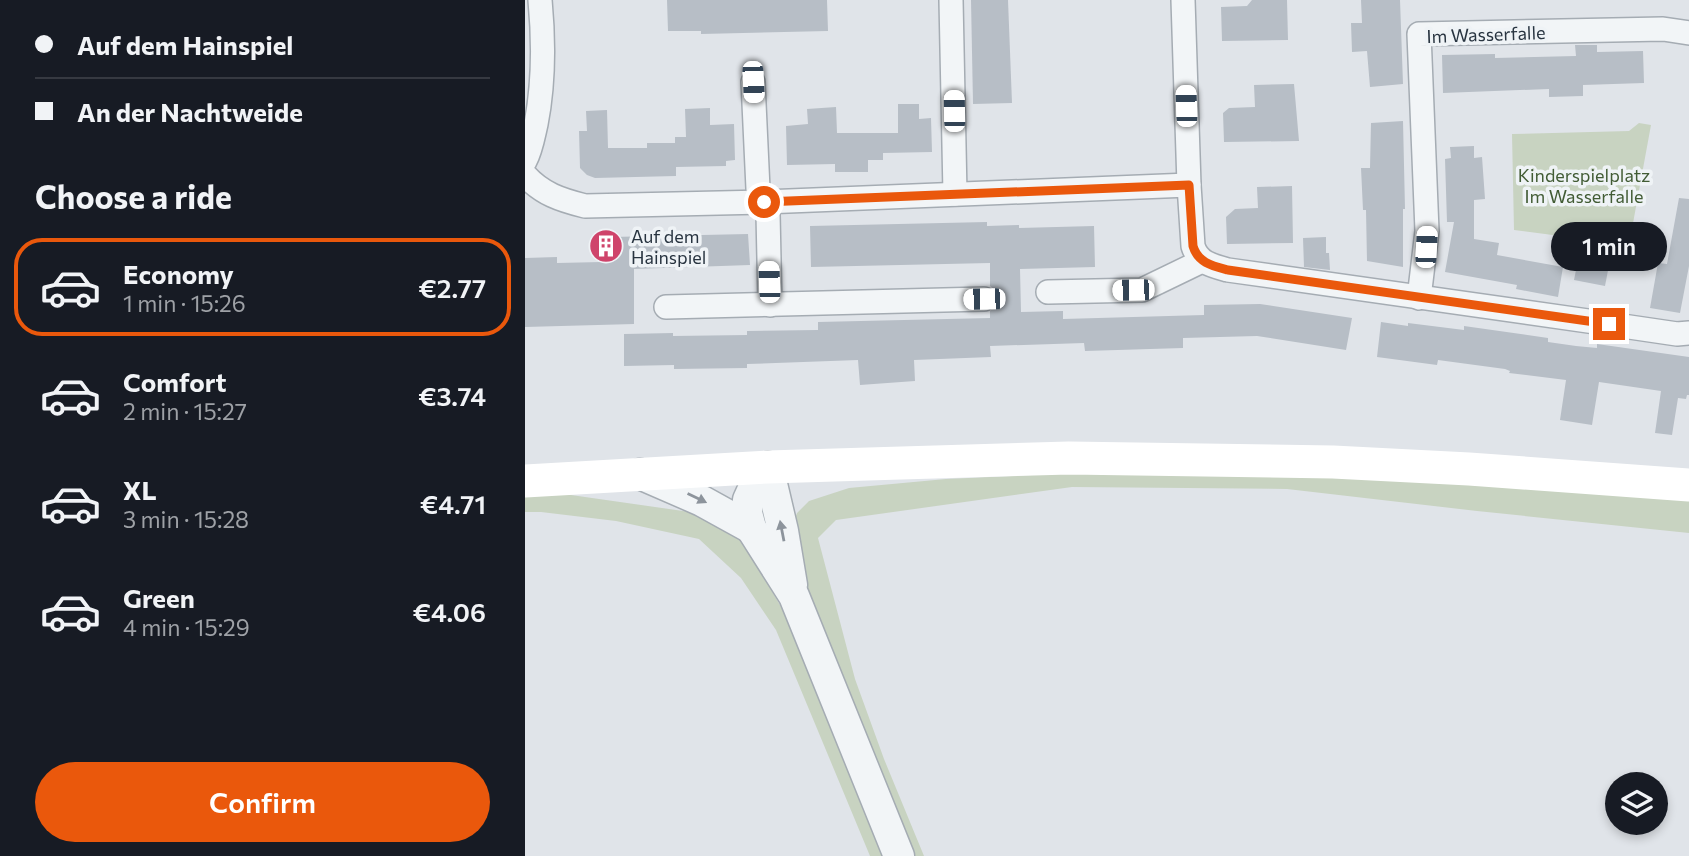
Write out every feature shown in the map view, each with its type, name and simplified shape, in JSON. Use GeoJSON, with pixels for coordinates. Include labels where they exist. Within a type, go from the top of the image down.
{"type":"FeatureCollection","features":[{"type":"Feature","properties":{"kind":"main road"},"geometry":{"type":"LineString","coordinates":[[525,481],[768,467],[1069,458],[1333,462],[1689,485]]}},
{"type":"Feature","properties":{"kind":"street"},"geometry":{"type":"LineString","coordinates":[[525,161],[532,140],[543,81],[541,0]]}},
{"type":"Feature","properties":{"kind":"street"},"geometry":{"type":"LineString","coordinates":[[951,0],[955,194]]}},
{"type":"Feature","properties":{"kind":"street"},"geometry":{"type":"LineString","coordinates":[[1183,0],[1193,246],[1202,261],[1228,270],[1677,334],[1689,333]]}},
{"type":"Feature","properties":{"kind":"street","name":"Im Wasserfalle"},"geometry":{"type":"LineString","coordinates":[[1419,298],[1427,230],[1419,34],[1663,29],[1689,33]]}},
{"type":"Feature","properties":{"kind":"street"},"geometry":{"type":"LineString","coordinates":[[753,82],[758,189],[768,214],[770,305]]}},
{"type":"Feature","properties":{"kind":"street"},"geometry":{"type":"LineString","coordinates":[[525,175],[549,195],[585,206],[764,202],[1189,185]]}},
{"type":"Feature","properties":{"kind":"street"},"geometry":{"type":"LineString","coordinates":[[1048,292],[1142,290],[1202,261]]}},
{"type":"Feature","properties":{"kind":"street"},"geometry":{"type":"LineString","coordinates":[[666,307],[984,299]]}},
{"type":"Feature","properties":{"kind":"street"},"geometry":{"type":"LineString","coordinates":[[768,467],[748,500],[747,513],[751,528],[794,596],[899,856]]}},
{"type":"Feature","properties":{"kind":"street"},"geometry":{"type":"LineString","coordinates":[[768,467],[794,596]]}},
{"type":"Feature","properties":{"kind":"street"},"geometry":{"type":"LineString","coordinates":[[640,474],[702,501],[751,528]]}},
{"type":"Feature","properties":{"kind":"green space","name":"Kinderspielplatz Im Wasserfalle"},"geometry":{"type":"Polygon","coordinates":[[[1639,123],[1651,125],[1629,245],[1514,230],[1512,134],[1629,131],[1639,123]]]}},
{"type":"Feature","properties":{"kind":"green space"},"geometry":{"type":"Polygon","coordinates":[[[1074,473],[1335,477],[1689,498],[1689,533],[1287,489],[1072,487],[836,520],[818,538],[855,679],[924,856],[913,856],[798,562],[793,524],[797,513],[809,501],[849,488],[946,479],[1074,473]]]}},
{"type":"Feature","properties":{"kind":"green space"},"geometry":{"type":"Polygon","coordinates":[[[525,490],[690,512],[714,521],[744,543],[788,619],[889,856],[870,856],[776,630],[741,578],[699,539],[616,521],[525,512],[525,490]]]}},
{"type":"Feature","properties":{"kind":"building"},"geometry":{"type":"Polygon","coordinates":[[[667,0],[827,0],[828,31],[701,34],[701,31],[668,31],[667,0]]]}},
{"type":"Feature","properties":{"kind":"building"},"geometry":{"type":"Polygon","coordinates":[[[971,0],[1008,0],[1012,103],[973,104],[971,0]]]}},
{"type":"Feature","properties":{"kind":"building"},"geometry":{"type":"Polygon","coordinates":[[[1252,0],[1287,0],[1288,40],[1222,41],[1221,7],[1247,6],[1252,0]]]}},
{"type":"Feature","properties":{"kind":"building"},"geometry":{"type":"Polygon","coordinates":[[[1361,0],[1400,0],[1403,84],[1370,87],[1367,51],[1352,52],[1351,23],[1362,23],[1361,0]]]}},
{"type":"Feature","properties":{"kind":"building"},"geometry":{"type":"Polygon","coordinates":[[[1575,45],[1597,45],[1597,52],[1643,51],[1644,83],[1583,85],[1583,96],[1549,97],[1549,89],[1443,93],[1442,55],[1495,54],[1495,58],[1576,56],[1575,45]]]}},
{"type":"Feature","properties":{"kind":"building"},"geometry":{"type":"Polygon","coordinates":[[[1294,84],[1299,141],[1224,142],[1223,113],[1229,108],[1255,107],[1254,85],[1294,84]]]}},
{"type":"Feature","properties":{"kind":"building"},"geometry":{"type":"Polygon","coordinates":[[[898,104],[919,104],[919,119],[931,118],[932,152],[883,153],[883,160],[868,160],[868,172],[835,172],[835,164],[787,165],[786,126],[808,124],[807,109],[836,107],[837,133],[898,133],[898,104]]]}},
{"type":"Feature","properties":{"kind":"building"},"geometry":{"type":"Polygon","coordinates":[[[710,108],[710,125],[734,124],[735,160],[726,161],[726,166],[676,167],[676,176],[595,178],[580,168],[579,131],[587,131],[586,111],[607,110],[608,148],[647,148],[647,143],[675,143],[675,137],[686,137],[685,109],[710,108]]]}},
{"type":"Feature","properties":{"kind":"building"},"geometry":{"type":"Polygon","coordinates":[[[1403,121],[1403,267],[1367,261],[1366,210],[1363,210],[1361,168],[1370,168],[1371,123],[1403,121]]]}},
{"type":"Feature","properties":{"kind":"building"},"geometry":{"type":"Polygon","coordinates":[[[1474,146],[1474,158],[1482,157],[1485,199],[1474,200],[1474,239],[1499,243],[1497,255],[1563,267],[1558,297],[1516,289],[1517,285],[1445,272],[1454,222],[1447,222],[1445,159],[1451,158],[1450,147],[1474,146]]]}},
{"type":"Feature","properties":{"kind":"building"},"geometry":{"type":"Polygon","coordinates":[[[1292,186],[1293,243],[1227,244],[1226,217],[1235,209],[1258,208],[1257,187],[1292,186]]]}},
{"type":"Feature","properties":{"kind":"building"},"geometry":{"type":"Polygon","coordinates":[[[1679,198],[1689,199],[1689,266],[1680,313],[1650,308],[1658,263],[1667,264],[1679,198]]]}},
{"type":"Feature","properties":{"kind":"building"},"geometry":{"type":"Polygon","coordinates":[[[987,222],[987,226],[1019,225],[1019,228],[1094,226],[1095,267],[1020,269],[1021,312],[1063,311],[1063,319],[1204,315],[1204,305],[1260,304],[1352,318],[1346,350],[1257,336],[1183,338],[1183,348],[1085,351],[1084,343],[990,346],[991,357],[914,360],[915,381],[860,385],[858,360],[747,364],[747,368],[674,369],[674,365],[624,366],[624,334],[747,335],[747,331],[818,330],[818,322],[990,318],[990,311],[996,306],[998,299],[996,291],[990,286],[990,263],[811,267],[810,226],[987,222]]]}},
{"type":"Feature","properties":{"kind":"building"},"geometry":{"type":"Polygon","coordinates":[[[748,234],[750,265],[634,269],[634,324],[525,327],[525,258],[557,257],[557,263],[602,262],[601,239],[611,237],[748,234]]]}},
{"type":"Feature","properties":{"kind":"building"},"geometry":{"type":"Polygon","coordinates":[[[1326,237],[1330,270],[1304,267],[1303,238],[1326,237]]]}},
{"type":"Feature","properties":{"kind":"building"},"geometry":{"type":"Polygon","coordinates":[[[1580,250],[1611,255],[1605,286],[1574,280],[1580,250]]]}},
{"type":"Feature","properties":{"kind":"building"},"geometry":{"type":"Polygon","coordinates":[[[1381,322],[1464,330],[1464,326],[1548,338],[1548,342],[1576,346],[1597,348],[1597,344],[1689,357],[1689,395],[1686,399],[1678,398],[1672,435],[1655,433],[1661,391],[1599,382],[1592,425],[1560,420],[1566,380],[1438,360],[1437,365],[1377,357],[1381,322]]]}},
{"type":"Feature","properties":{"kind":"place","name":"Auf dem Hainspiel"},"geometry":{"type":"Point","coordinates":[606,246]}},
{"type":"Feature","properties":{"kind":"route"},"geometry":{"type":"LineString","coordinates":[[764,202],[1189,185],[1193,246],[1202,261],[1212,266],[1609,324]]}}]}
